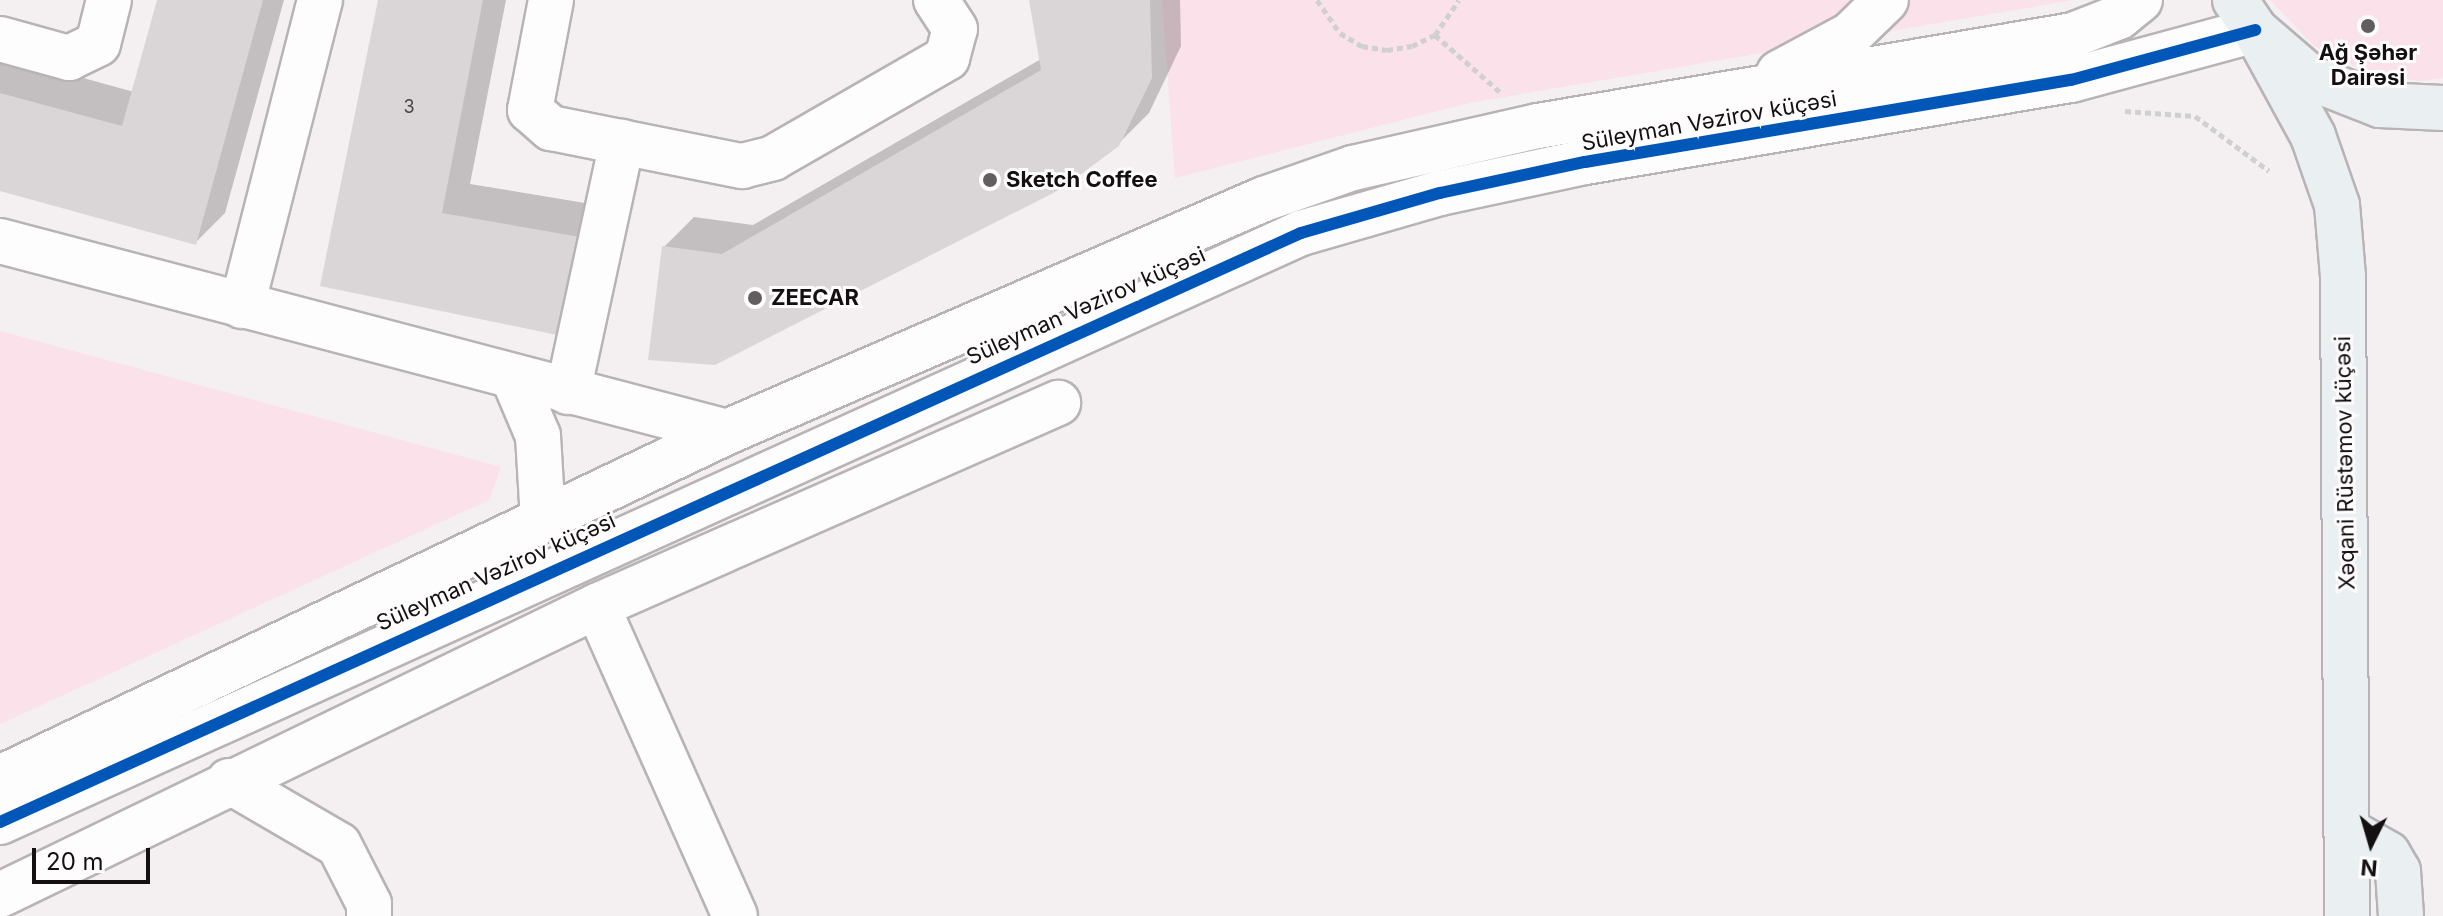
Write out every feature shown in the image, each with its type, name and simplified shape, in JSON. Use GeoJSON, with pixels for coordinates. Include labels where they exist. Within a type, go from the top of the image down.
{"type":"FeatureCollection","features":[{"type":"Feature","properties":{"kind":"main road"},"geometry":{"type":"LineString","coordinates":[[2245,15],[2311,78],[2345,94],[2380,105],[2443,108]]}},
{"type":"Feature","properties":{"kind":"main road","name":"Xəqani Rüstəmov küçəsi"},"geometry":{"type":"LineString","coordinates":[[2245,15],[2313,136],[2337,205],[2343,277],[2347,916]]}},
{"type":"Feature","properties":{"kind":"main road"},"geometry":{"type":"LineString","coordinates":[[2348,831],[2388,854],[2398,871],[2401,916]]}},
{"type":"Feature","properties":{"kind":"street"},"geometry":{"type":"LineString","coordinates":[[0,39],[69,58],[98,44],[109,0]]}},
{"type":"Feature","properties":{"kind":"street"},"geometry":{"type":"LineString","coordinates":[[242,306],[320,0]]}},
{"type":"Feature","properties":{"kind":"street"},"geometry":{"type":"LineString","coordinates":[[551,0],[530,110],[551,128],[742,166],[773,158],[947,58],[955,29],[936,0]]}},
{"type":"Feature","properties":{"kind":"street"},"geometry":{"type":"LineString","coordinates":[[1729,95],[1850,35],[1886,0]]}},
{"type":"Feature","properties":{"kind":"street","name":"Süleyman Vəzirov küçəsi"},"geometry":{"type":"LineString","coordinates":[[0,778],[727,432],[1264,199],[1353,168],[1538,126],[2073,35],[2119,17],[2140,0]]}},
{"type":"Feature","properties":{"kind":"street","name":"Süleyman Vəzirov küçəsi"},"geometry":{"type":"LineString","coordinates":[[0,822],[1301,233],[1440,193],[1571,165],[2071,80],[2245,15]]}},
{"type":"Feature","properties":{"kind":"street"},"geometry":{"type":"LineString","coordinates":[[568,392],[622,142]]}},
{"type":"Feature","properties":{"kind":"street"},"geometry":{"type":"LineString","coordinates":[[0,241],[727,432]]}},
{"type":"Feature","properties":{"kind":"street"},"geometry":{"type":"LineString","coordinates":[[513,377],[538,436],[543,520]]}},
{"type":"Feature","properties":{"kind":"street"},"geometry":{"type":"LineString","coordinates":[[0,895],[229,781],[597,606],[1058,403]]}},
{"type":"Feature","properties":{"kind":"street"},"geometry":{"type":"LineString","coordinates":[[597,606],[735,916]]}},
{"type":"Feature","properties":{"kind":"street"},"geometry":{"type":"LineString","coordinates":[[229,781],[339,845],[364,893],[369,916]]}},
{"type":"Feature","properties":{"kind":"path"},"geometry":{"type":"LineString","coordinates":[[1317,0],[1340,33],[1362,46],[1387,50],[1412,46],[1435,35],[1459,0]]}},
{"type":"Feature","properties":{"kind":"path"},"geometry":{"type":"LineString","coordinates":[[1435,35],[1538,126]]}},
{"type":"Feature","properties":{"kind":"path"},"geometry":{"type":"LineString","coordinates":[[2117,110],[2195,116],[2269,171]]}},
{"type":"Feature","properties":{"kind":"shaded area"},"geometry":{"type":"Polygon","coordinates":[[[1162,0],[2073,0],[1469,103],[1175,178],[1162,0]]]}},
{"type":"Feature","properties":{"kind":"shaded area","name":"Ağ Şəhər Dairəsi"},"geometry":{"type":"Polygon","coordinates":[[[2270,0],[2443,0],[2443,78],[2419,81],[2364,71],[2314,46],[2270,0]]]}},
{"type":"Feature","properties":{"kind":"shaded area"},"geometry":{"type":"Polygon","coordinates":[[[0,331],[501,467],[489,500],[0,724],[0,331]]]}},
{"type":"Feature","properties":{"kind":"building"},"geometry":{"type":"Polygon","coordinates":[[[157,0],[263,0],[196,245],[0,191],[0,93],[122,126],[157,0]]]}},
{"type":"Feature","properties":{"kind":"building"},"geometry":{"type":"Polygon","coordinates":[[[378,0],[483,0],[442,213],[580,237],[557,335],[320,286],[378,0]]]}},
{"type":"Feature","properties":{"kind":"building"},"geometry":{"type":"Polygon","coordinates":[[[1029,0],[1150,0],[1152,78],[1119,146],[1061,189],[715,365],[648,360],[662,246],[722,254],[1041,70],[1029,0]]]}},
{"type":"Feature","properties":{"kind":"cycle path"},"geometry":{"type":"LineString","coordinates":[[0,822],[1301,233],[1440,193],[1585,162],[2071,80],[2255,30]]}},
{"type":"Feature","properties":{"kind":"place","name":"Ağ Şəhər Dairəsi"},"geometry":{"type":"Point","coordinates":[2368,26]}},
{"type":"Feature","properties":{"kind":"place","name":"Sketch Coffee"},"geometry":{"type":"Point","coordinates":[990,180]}},
{"type":"Feature","properties":{"kind":"place","name":"ZEECAR"},"geometry":{"type":"Point","coordinates":[755,298]}}]}
